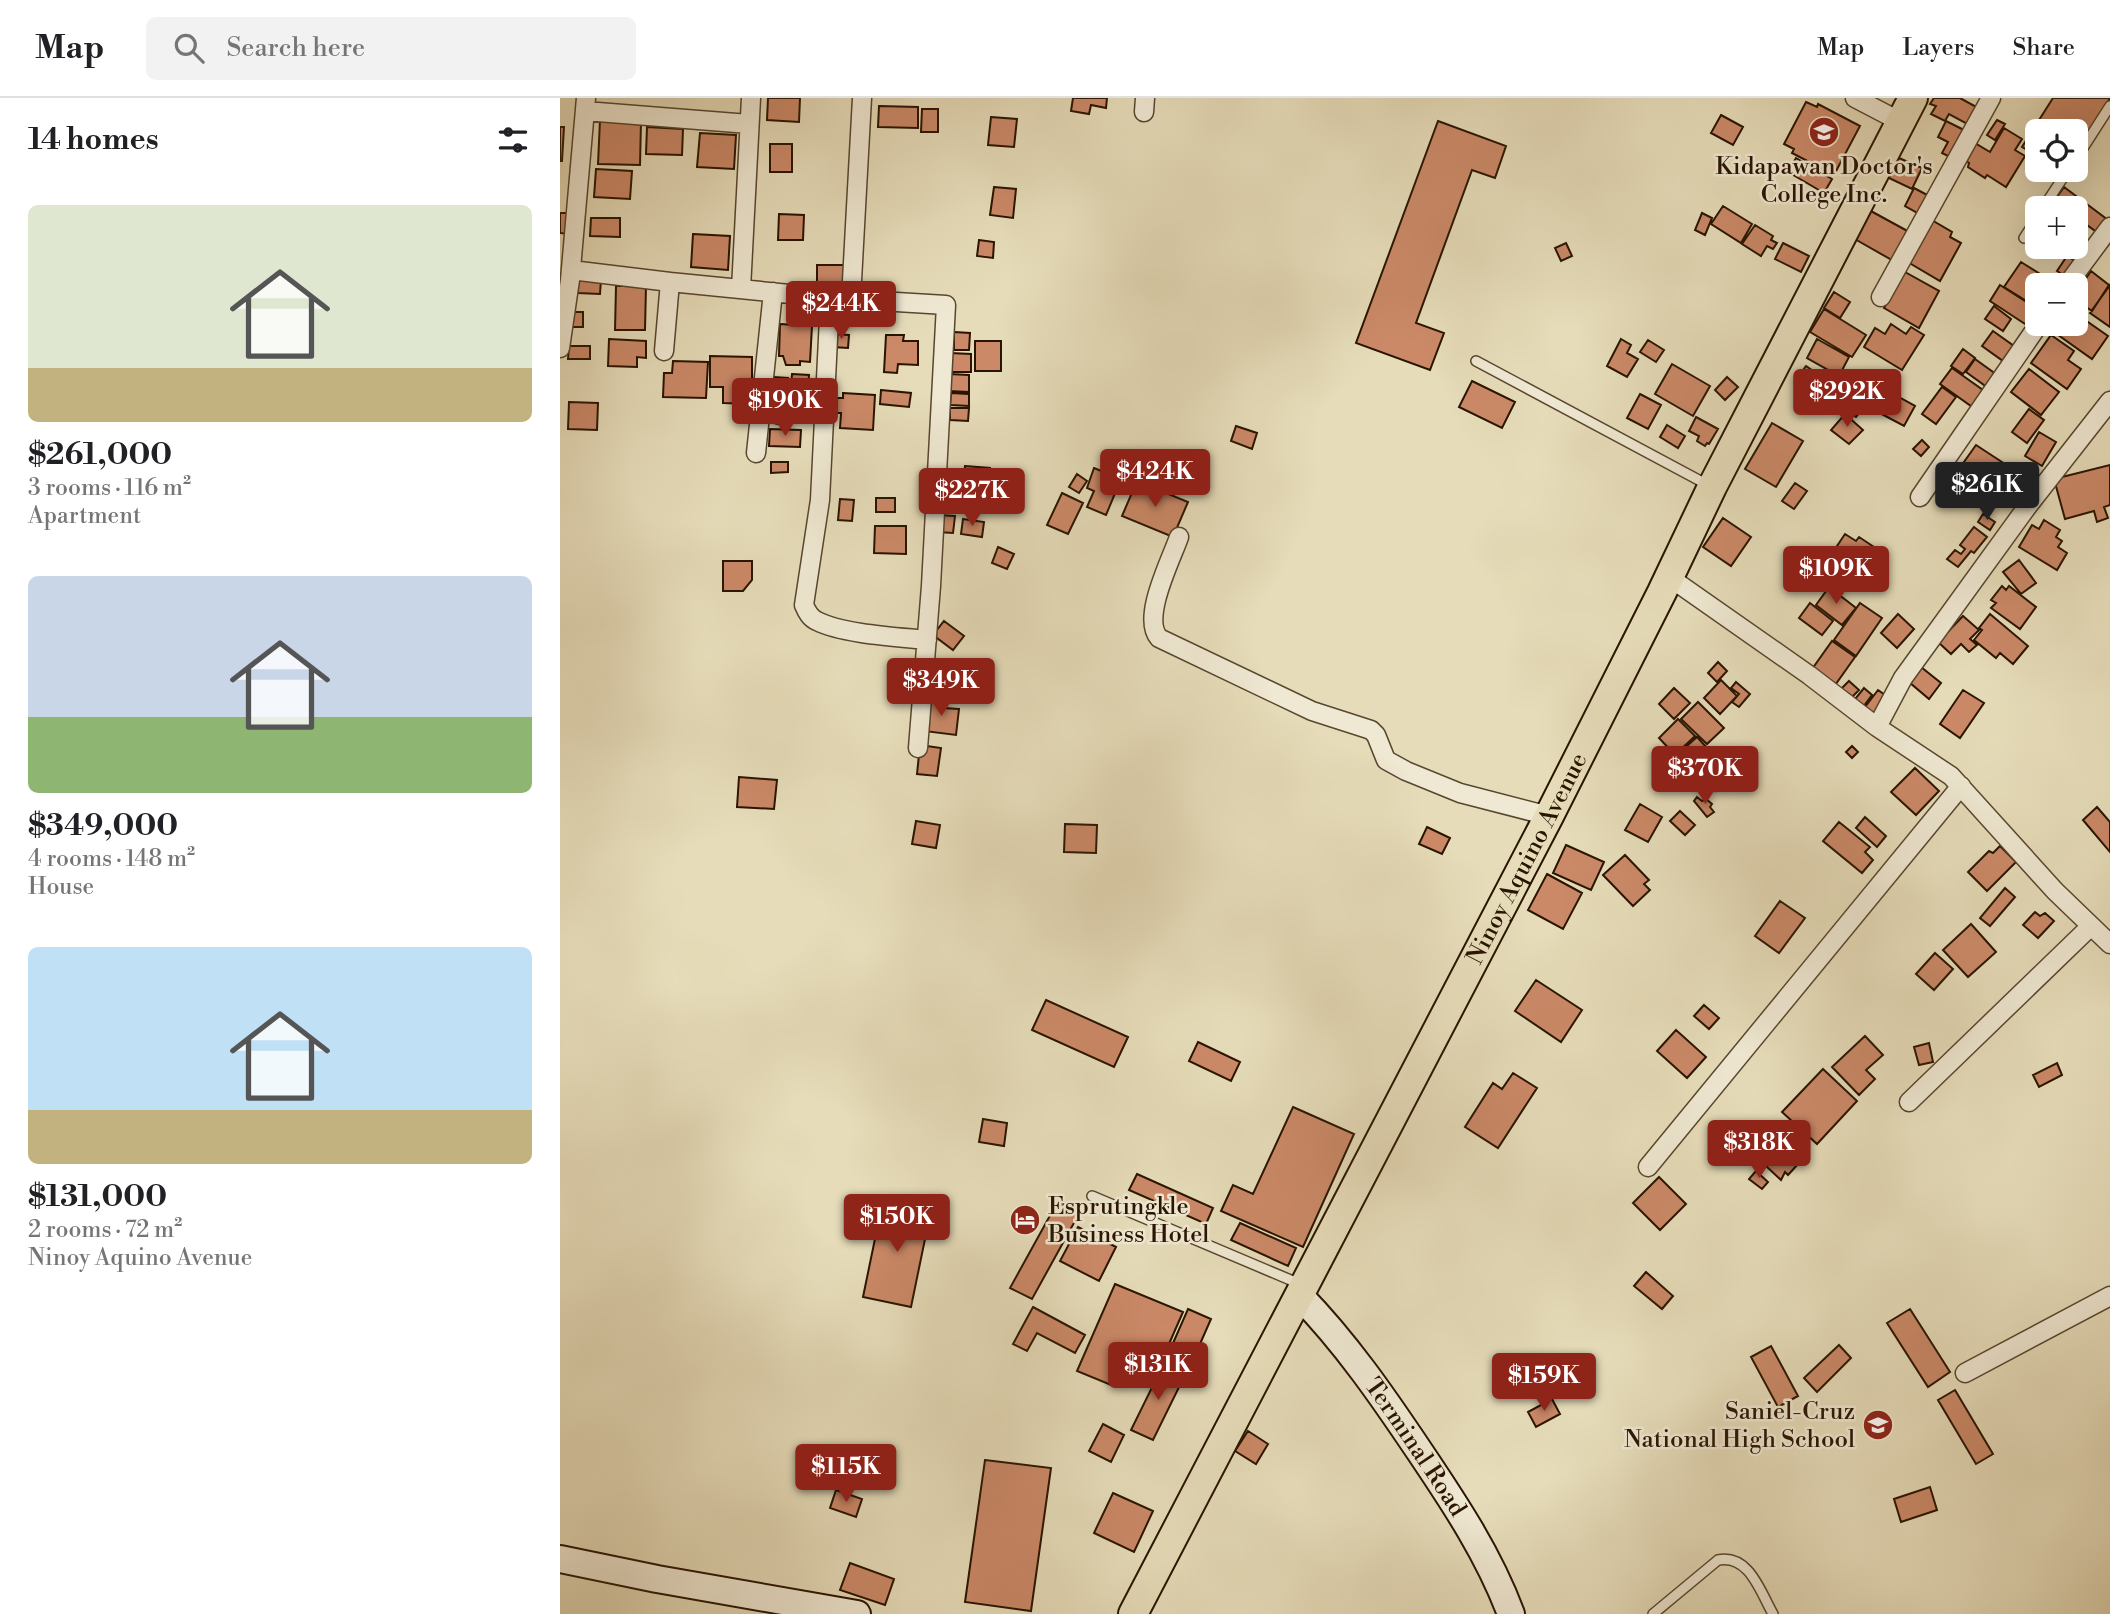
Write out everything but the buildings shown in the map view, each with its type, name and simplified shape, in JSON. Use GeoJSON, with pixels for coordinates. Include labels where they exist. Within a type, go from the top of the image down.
{"type":"FeatureCollection","features":[{"type":"Feature","properties":{"kind":"main road","name":"Ninoy Aquino Avenue"},"geometry":{"type":"LineString","coordinates":[[1133,1614],[1549,816],[1670,577],[1712,487],[1907,110]]}},
{"type":"Feature","properties":{"kind":"street"},"geometry":{"type":"LineString","coordinates":[[741,289],[751,98]]}},
{"type":"Feature","properties":{"kind":"street"},"geometry":{"type":"LineString","coordinates":[[852,299],[862,98]]}},
{"type":"Feature","properties":{"kind":"street"},"geometry":{"type":"LineString","coordinates":[[1856,98],[1907,110]]}},
{"type":"Feature","properties":{"kind":"street"},"geometry":{"type":"LineString","coordinates":[[1881,297],[1991,98]]}},
{"type":"Feature","properties":{"kind":"street"},"geometry":{"type":"LineString","coordinates":[[560,348],[571,270],[585,105],[749,124]]}},
{"type":"Feature","properties":{"kind":"street"},"geometry":{"type":"LineString","coordinates":[[2076,273],[2110,227]]}},
{"type":"Feature","properties":{"kind":"street"},"geometry":{"type":"LineString","coordinates":[[571,270],[830,298],[946,306],[927,640],[918,748]]}},
{"type":"Feature","properties":{"kind":"street"},"geometry":{"type":"LineString","coordinates":[[664,351],[670,282]]}},
{"type":"Feature","properties":{"kind":"street"},"geometry":{"type":"LineString","coordinates":[[756,453],[773,292]]}},
{"type":"Feature","properties":{"kind":"street"},"geometry":{"type":"LineString","coordinates":[[830,298],[820,500],[804,605],[808,614],[817,621],[857,632],[927,640]]}},
{"type":"Feature","properties":{"kind":"street"},"geometry":{"type":"LineString","coordinates":[[1920,497],[2031,336]]}},
{"type":"Feature","properties":{"kind":"street"},"geometry":{"type":"LineString","coordinates":[[1877,727],[1910,668],[2027,507],[2110,401]]}},
{"type":"Feature","properties":{"kind":"street"},"geometry":{"type":"LineString","coordinates":[[1179,537],[1152,612],[1153,630],[1159,638],[1312,710],[1371,730],[1376,735],[1386,760],[1406,771],[1460,793],[1549,816]]}},
{"type":"Feature","properties":{"kind":"street"},"geometry":{"type":"LineString","coordinates":[[1670,577],[1961,786],[2055,891],[2110,944]]}},
{"type":"Feature","properties":{"kind":"street"},"geometry":{"type":"LineString","coordinates":[[1647,1167],[1961,786]]}},
{"type":"Feature","properties":{"kind":"street"},"geometry":{"type":"LineString","coordinates":[[1909,1102],[2091,926]]}},
{"type":"Feature","properties":{"kind":"street","name":"Terminal Road"},"geometry":{"type":"LineString","coordinates":[[1302,1291],[1385,1399],[1458,1509],[1486,1556],[1511,1614]]}},
{"type":"Feature","properties":{"kind":"street"},"geometry":{"type":"LineString","coordinates":[[1965,1373],[2110,1296]]}},
{"type":"Feature","properties":{"kind":"street"},"geometry":{"type":"LineString","coordinates":[[560,1559],[657,1580],[858,1614]]}},
{"type":"Feature","properties":{"kind":"lane"},"geometry":{"type":"LineString","coordinates":[[2088,140],[2110,106]]}},
{"type":"Feature","properties":{"kind":"lane"},"geometry":{"type":"LineString","coordinates":[[1476,361],[1712,487]]}},
{"type":"Feature","properties":{"kind":"lane"},"geometry":{"type":"LineString","coordinates":[[1092,1196],[1302,1291]]}},
{"type":"Feature","properties":{"kind":"lane"},"geometry":{"type":"LineString","coordinates":[[1653,1614],[1718,1560],[1729,1558],[1739,1561],[1747,1568],[1773,1614]]}},
{"type":"Feature","properties":{"kind":"place","name":"Kidapawan Doctor's College Inc."},"geometry":{"type":"Point","coordinates":[1824,132]}},
{"type":"Feature","properties":{"kind":"place","name":"Esprutingkle Business Hotel"},"geometry":{"type":"Point","coordinates":[1025,1220]}},
{"type":"Feature","properties":{"kind":"place","name":"Saniel-Cruz National High School"},"geometry":{"type":"Point","coordinates":[1878,1425]}}]}
